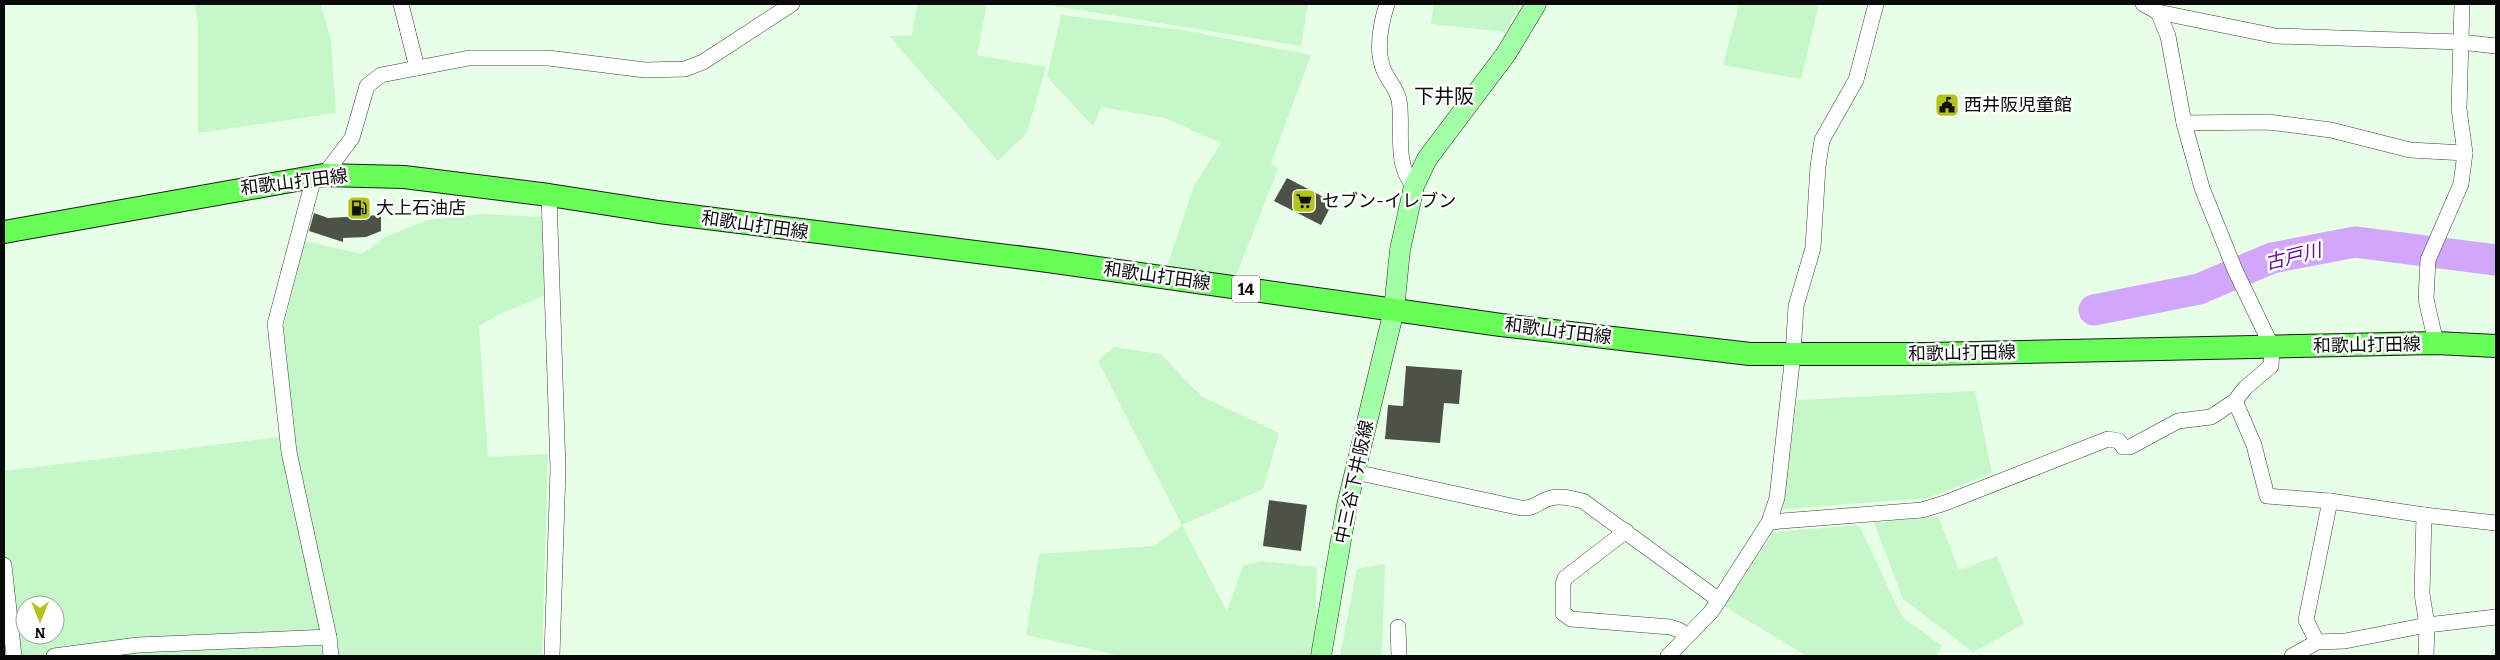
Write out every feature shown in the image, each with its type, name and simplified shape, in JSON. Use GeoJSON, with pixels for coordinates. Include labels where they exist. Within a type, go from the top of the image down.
{"type":"FeatureCollection","features":[{"type":"Feature","properties":{"kind":"main road","name":"中三谷下井阪線"},"geometry":{"type":"LineString","coordinates":[[1320,656],[1346,505],[1394,310],[1400,250],[1414,186],[1428,159],[1506,54],[1536,4]]}},
{"type":"Feature","properties":{"kind":"main road","name":"和歌山打田線"},"geometry":{"type":"LineString","coordinates":[[4,232],[319,176],[404,177],[1057,263],[1394,310],[1750,354],[1928,354],[2436,343],[2496,346]]}},
{"type":"Feature","properties":{"kind":"street"},"geometry":{"type":"LineString","coordinates":[[401,4],[416,68]]}},
{"type":"Feature","properties":{"kind":"street"},"geometry":{"type":"LineString","coordinates":[[331,656],[329,637],[290,452],[275,324],[319,176],[352,138],[367,86],[381,75],[468,58],[548,58],[645,70],[685,69],[703,62],[792,4]]}},
{"type":"Feature","properties":{"kind":"street"},"geometry":{"type":"LineString","coordinates":[[1387,4],[1380,32],[1382,66],[1394,86],[1399,100],[1405,176],[1414,186]]}},
{"type":"Feature","properties":{"kind":"street"},"geometry":{"type":"LineString","coordinates":[[1668,656],[1719,600],[1769,522],[1777,498],[1794,354],[1796,306],[1813,248],[1818,166],[1822,140],[1856,80],[1876,4]]}},
{"type":"Feature","properties":{"kind":"street"},"geometry":{"type":"LineString","coordinates":[[2143,4],[2158,12],[2276,36],[2461,42],[2496,46]]}},
{"type":"Feature","properties":{"kind":"street"},"geometry":{"type":"LineString","coordinates":[[2436,343],[2426,299],[2428,260],[2461,184],[2465,153],[2459,109],[2462,4]]}},
{"type":"Feature","properties":{"kind":"street"},"geometry":{"type":"LineString","coordinates":[[1769,522],[1922,510],[1945,503],[2108,439],[2119,441],[2124,447],[2130,447],[2178,421],[2211,417],[2235,401],[2245,388],[2271,366],[2272,347],[2234,270],[2202,188],[2184,123],[2168,36],[2158,12]]}},
{"type":"Feature","properties":{"kind":"street"},"geometry":{"type":"LineString","coordinates":[[2184,123],[2268,122],[2330,130],[2410,150],[2465,153]]}},
{"type":"Feature","properties":{"kind":"street"},"geometry":{"type":"LineString","coordinates":[[548,195],[558,468],[552,656]]}},
{"type":"Feature","properties":{"kind":"street"},"geometry":{"type":"LineString","coordinates":[[2235,401],[2254,445],[2267,496],[2330,501],[2424,515],[2496,523]]}},
{"type":"Feature","properties":{"kind":"street"},"geometry":{"type":"LineString","coordinates":[[1355,472],[1520,508],[1531,509],[1551,498],[1583,501],[1719,600]]}},
{"type":"Feature","properties":{"kind":"street"},"geometry":{"type":"LineString","coordinates":[[2317,642],[2306,620],[2330,501]]}},
{"type":"Feature","properties":{"kind":"street"},"geometry":{"type":"LineString","coordinates":[[2424,515],[2422,594],[2428,625],[2426,656]]}},
{"type":"Feature","properties":{"kind":"street"},"geometry":{"type":"LineString","coordinates":[[1626,531],[1565,578],[1563,584],[1563,613],[1571,619],[1670,627],[1680,630],[1687,636]]}},
{"type":"Feature","properties":{"kind":"street"},"geometry":{"type":"LineString","coordinates":[[4,565],[14,656]]}},
{"type":"Feature","properties":{"kind":"street"},"geometry":{"type":"LineString","coordinates":[[2292,656],[2317,642],[2345,641],[2428,625],[2496,617]]}},
{"type":"Feature","properties":{"kind":"street"},"geometry":{"type":"LineString","coordinates":[[1398,627],[1399,656]]}},
{"type":"Feature","properties":{"kind":"street"},"geometry":{"type":"LineString","coordinates":[[54,656],[138,645],[329,637]]}},
{"type":"Feature","properties":{"kind":"green space"},"geometry":{"type":"Polygon","coordinates":[[[195,4],[321,4],[331,41],[336,113],[198,133],[198,25],[195,4]]]}},
{"type":"Feature","properties":{"kind":"green space"},"geometry":{"type":"Polygon","coordinates":[[[917,4],[987,4],[977,55],[1046,67],[1027,133],[998,161],[889,36],[912,35],[917,4]]]}},
{"type":"Feature","properties":{"kind":"green space"},"geometry":{"type":"Polygon","coordinates":[[[1043,4],[1308,4],[1301,46],[1043,4]]]}},
{"type":"Feature","properties":{"kind":"green space"},"geometry":{"type":"Polygon","coordinates":[[[1434,4],[1520,4],[1505,32],[1431,24],[1434,4]]]}},
{"type":"Feature","properties":{"kind":"green space"},"geometry":{"type":"Polygon","coordinates":[[[1739,4],[1819,4],[1801,79],[1723,65],[1739,4]]]}},
{"type":"Feature","properties":{"kind":"green space"},"geometry":{"type":"Polygon","coordinates":[[[1061,15],[1182,30],[1311,55],[1271,163],[1278,169],[1236,276],[1167,267],[1194,186],[1221,143],[1165,118],[1101,107],[1093,126],[1047,77],[1061,15]]]}},
{"type":"Feature","properties":{"kind":"green space"},"geometry":{"type":"Polygon","coordinates":[[[483,214],[542,217],[544,296],[498,315],[479,326],[488,457],[548,454],[542,656],[4,656],[4,471],[295,435],[283,329],[305,241],[362,254],[385,237],[428,220],[483,214]]]}},
{"type":"Feature","properties":{"kind":"green space"},"geometry":{"type":"Polygon","coordinates":[[[1114,347],[1161,354],[1201,396],[1279,433],[1263,489],[1182,525],[1098,361],[1114,347]]]}},
{"type":"Feature","properties":{"kind":"green space"},"geometry":{"type":"Polygon","coordinates":[[[1975,391],[1992,473],[1928,498],[1783,509],[1797,400],[1975,391]]]}},
{"type":"Feature","properties":{"kind":"green space"},"geometry":{"type":"Polygon","coordinates":[[[1938,516],[1959,570],[1997,556],[2024,624],[1973,652],[1903,599],[1874,523],[1938,516]]]}},
{"type":"Feature","properties":{"kind":"green space"},"geometry":{"type":"Polygon","coordinates":[[[1182,525],[1227,611],[1243,566],[1261,561],[1317,567],[1315,636],[1310,656],[1122,656],[1026,635],[1039,554],[1154,546],[1182,525]]]}},
{"type":"Feature","properties":{"kind":"green space"},"geometry":{"type":"Polygon","coordinates":[[[1859,525],[1902,617],[1942,646],[1936,656],[1807,656],[1724,606],[1774,532],[1859,525]]]}},
{"type":"Feature","properties":{"kind":"green space"},"geometry":{"type":"Polygon","coordinates":[[[1385,564],[1382,656],[1340,656],[1357,569],[1385,564]]]}},
{"type":"Feature","properties":{"kind":"building","name":"セブン-イレブン"},"geometry":{"type":"Polygon","coordinates":[[[1287,178],[1333,202],[1321,225],[1274,201],[1287,178]]]}},
{"type":"Feature","properties":{"kind":"building"},"geometry":{"type":"Polygon","coordinates":[[[314,213],[328,218],[381,215],[381,231],[366,237],[343,238],[343,242],[309,231],[314,213]]]}},
{"type":"Feature","properties":{"kind":"building"},"geometry":{"type":"Polygon","coordinates":[[[1406,366],[1462,370],[1459,404],[1444,403],[1440,443],[1385,439],[1388,405],[1403,406],[1406,366]]]}},
{"type":"Feature","properties":{"kind":"building"},"geometry":{"type":"Polygon","coordinates":[[[1269,500],[1307,505],[1301,551],[1263,546],[1269,500]]]}},
{"type":"Feature","properties":{"kind":"waterway","name":"古戸川"},"geometry":{"type":"LineString","coordinates":[[2094,310],[2199,289],[2272,258],[2355,242],[2496,260]]}},
{"type":"Feature","properties":{"kind":"place","name":"西井阪児童館"},"geometry":{"type":"Point","coordinates":[1947,105]}},
{"type":"Feature","properties":{"kind":"place","name":"セブン-イレブン"},"geometry":{"type":"Point","coordinates":[1304,201]}},
{"type":"Feature","properties":{"kind":"place","name":"大上石油店"},"geometry":{"type":"Point","coordinates":[359,208]}},
{"type":"Feature","properties":{"kind":"district","name":"下井阪"},"geometry":{"type":"Point","coordinates":[1444,96]}}]}
